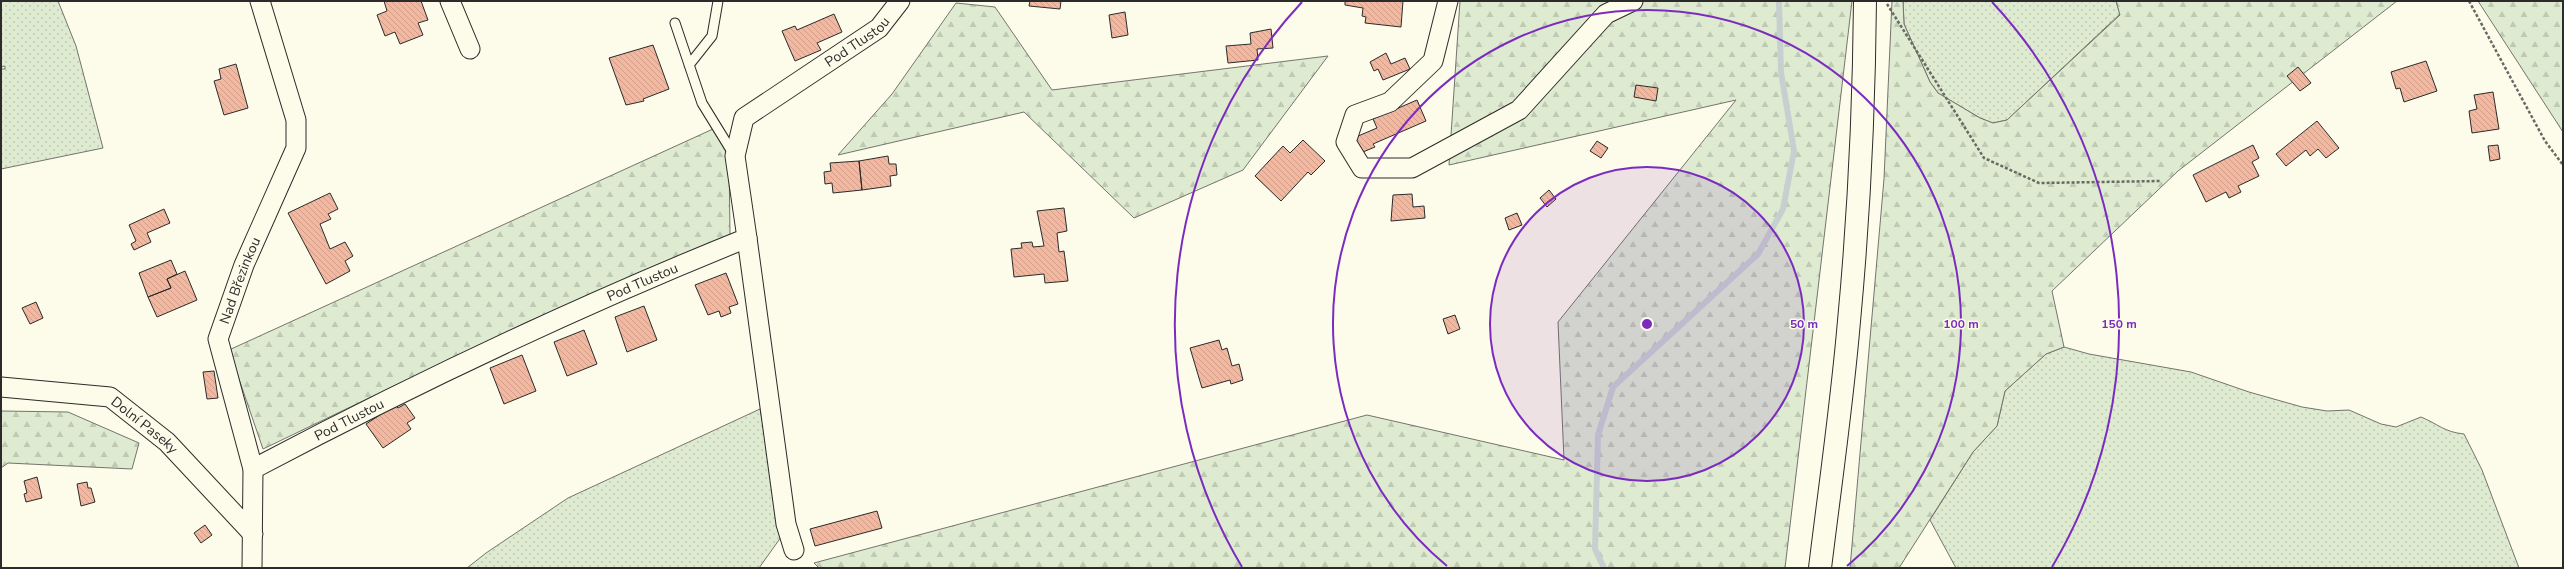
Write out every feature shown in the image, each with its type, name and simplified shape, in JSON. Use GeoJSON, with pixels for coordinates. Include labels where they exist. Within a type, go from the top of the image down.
{"type":"FeatureCollection","features":[{"type":"Feature","properties":{"kind":"main road"},"geometry":{"type":"LineString","coordinates":[[1820,568],[1838,423],[1855,254],[1863,119],[1866,1]]}},
{"type":"Feature","properties":{"kind":"street","name":"Nad Březinkou"},"geometry":{"type":"LineString","coordinates":[[252,568],[253,469],[218,339],[244,265],[296,148],[296,120],[260,1]]}},
{"type":"Feature","properties":{"kind":"street"},"geometry":{"type":"LineString","coordinates":[[450,1],[470,49]]}},
{"type":"Feature","properties":{"kind":"street","name":"Pod Tlustou"},"geometry":{"type":"LineString","coordinates":[[253,469],[359,413],[530,330],[746,238],[735,156],[744,118],[880,28],[900,1]]}},
{"type":"Feature","properties":{"kind":"street"},"geometry":{"type":"LineString","coordinates":[[1448,1],[1433,61],[1390,102],[1355,115],[1346,142],[1362,168],[1412,168],[1519,110],[1606,14],[1634,1]]}},
{"type":"Feature","properties":{"kind":"street"},"geometry":{"type":"LineString","coordinates":[[746,238],[786,524],[794,550]]}},
{"type":"Feature","properties":{"kind":"street","name":"Dolní Paseky"},"geometry":{"type":"LineString","coordinates":[[1,386],[110,397],[167,442],[252,534]]}},
{"type":"Feature","properties":{"kind":"lane"},"geometry":{"type":"LineString","coordinates":[[689,65],[712,36],[718,1]]}},
{"type":"Feature","properties":{"kind":"lane"},"geometry":{"type":"LineString","coordinates":[[675,23],[702,103],[735,156]]}},
{"type":"Feature","properties":{"kind":"path"},"geometry":{"type":"LineString","coordinates":[[1885,1],[1984,158],[2039,183],[2161,181]]}},
{"type":"Feature","properties":{"kind":"path"},"geometry":{"type":"LineString","coordinates":[[2469,1],[2545,141],[2563,165]]}},
{"type":"Feature","properties":{"kind":"green space"},"geometry":{"type":"Polygon","coordinates":[[[1,1],[58,1],[76,46],[103,148],[1,169],[1,67],[1,1]]]}},
{"type":"Feature","properties":{"kind":"green space"},"geometry":{"type":"Polygon","coordinates":[[[1460,1],[1852,1],[1785,568],[819,568],[814,563],[1367,415],[1564,460],[1558,322],[1736,100],[1449,165],[1460,1]]]}},
{"type":"Feature","properties":{"kind":"green space"},"geometry":{"type":"Polygon","coordinates":[[[1892,1],[1903,1],[1904,24],[1930,82],[1938,93],[1980,118],[1993,123],[2007,120],[2120,15],[2116,1],[2397,1],[2178,171],[2052,291],[2064,347],[2046,354],[2005,391],[1997,426],[1973,452],[1899,568],[1850,568],[1884,179],[1892,1]]]}},
{"type":"Feature","properties":{"kind":"green space"},"geometry":{"type":"Polygon","coordinates":[[[1903,1],[2116,1],[2120,14],[2007,120],[1993,123],[1980,118],[1938,93],[1930,82],[1904,24],[1903,1]]]}},
{"type":"Feature","properties":{"kind":"green space"},"geometry":{"type":"Polygon","coordinates":[[[2478,1],[2563,1],[2563,132],[2478,1]]]}},
{"type":"Feature","properties":{"kind":"green space"},"geometry":{"type":"Polygon","coordinates":[[[956,3],[995,7],[1052,90],[1328,56],[1243,170],[1134,218],[1024,112],[838,155],[892,94],[956,3]]]}},
{"type":"Feature","properties":{"kind":"green space"},"geometry":{"type":"Polygon","coordinates":[[[713,129],[729,157],[730,235],[527,322],[263,449],[229,350],[713,129]]]}},
{"type":"Feature","properties":{"kind":"green space"},"geometry":{"type":"Polygon","coordinates":[[[2064,347],[2089,354],[2191,372],[2249,392],[2302,407],[2327,411],[2349,410],[2381,424],[2396,427],[2421,417],[2446,430],[2464,434],[2482,470],[2519,568],[1956,568],[1930,520],[1973,452],[1997,426],[2005,391],[2046,354],[2064,347]]]}},
{"type":"Feature","properties":{"kind":"green space"},"geometry":{"type":"Polygon","coordinates":[[[760,409],[784,533],[759,568],[467,568],[486,553],[568,498],[760,409]]]}},
{"type":"Feature","properties":{"kind":"green space"},"geometry":{"type":"Polygon","coordinates":[[[1,411],[68,412],[139,443],[132,469],[8,463],[1,468],[1,411]]]}},
{"type":"Feature","properties":{"kind":"building"},"geometry":{"type":"Polygon","coordinates":[[[384,1],[421,1],[428,20],[418,23],[423,35],[400,44],[395,32],[385,36],[377,15],[387,11],[384,1]]]}},
{"type":"Feature","properties":{"kind":"building"},"geometry":{"type":"Polygon","coordinates":[[[1030,1],[1061,1],[1060,9],[1029,6],[1030,1]]]}},
{"type":"Feature","properties":{"kind":"building"},"geometry":{"type":"Polygon","coordinates":[[[1345,1],[1403,1],[1401,27],[1365,23],[1366,17],[1362,16],[1363,8],[1345,5],[1345,1]]]}},
{"type":"Feature","properties":{"kind":"building"},"geometry":{"type":"Polygon","coordinates":[[[1125,12],[1128,35],[1112,38],[1109,15],[1125,12]]]}},
{"type":"Feature","properties":{"kind":"building"},"geometry":{"type":"Polygon","coordinates":[[[834,14],[842,32],[817,43],[821,50],[795,61],[782,31],[795,26],[797,30],[834,14]]]}},
{"type":"Feature","properties":{"kind":"building"},"geometry":{"type":"Polygon","coordinates":[[[1271,29],[1273,48],[1257,49],[1258,60],[1228,63],[1226,46],[1251,44],[1250,33],[1271,29]]]}},
{"type":"Feature","properties":{"kind":"building"},"geometry":{"type":"Polygon","coordinates":[[[653,45],[669,89],[643,99],[644,101],[626,105],[609,58],[653,45]]]}},
{"type":"Feature","properties":{"kind":"building"},"geometry":{"type":"Polygon","coordinates":[[[1386,53],[1391,64],[1405,58],[1410,69],[1383,80],[1378,69],[1374,71],[1370,62],[1386,53]]]}},
{"type":"Feature","properties":{"kind":"building"},"geometry":{"type":"Polygon","coordinates":[[[2426,61],[2437,91],[2404,102],[2400,88],[2396,89],[2391,72],[2426,61]]]}},
{"type":"Feature","properties":{"kind":"building"},"geometry":{"type":"Polygon","coordinates":[[[236,64],[248,108],[224,115],[214,81],[221,79],[219,69],[236,64]]]}},
{"type":"Feature","properties":{"kind":"building"},"geometry":{"type":"Polygon","coordinates":[[[2298,67],[2311,83],[2300,91],[2287,76],[2298,67]]]}},
{"type":"Feature","properties":{"kind":"building"},"geometry":{"type":"Polygon","coordinates":[[[1636,85],[1658,88],[1656,101],[1634,97],[1636,85]]]}},
{"type":"Feature","properties":{"kind":"building"},"geometry":{"type":"Polygon","coordinates":[[[2493,92],[2499,129],[2472,133],[2469,111],[2477,109],[2474,95],[2493,92]]]}},
{"type":"Feature","properties":{"kind":"building"},"geometry":{"type":"Polygon","coordinates":[[[1417,100],[1426,121],[1373,144],[1375,147],[1358,154],[1351,139],[1377,128],[1373,119],[1417,100]]]}},
{"type":"Feature","properties":{"kind":"building"},"geometry":{"type":"Polygon","coordinates":[[[2317,121],[2339,148],[2326,158],[2318,149],[2310,156],[2306,150],[2286,166],[2276,154],[2317,121]]]}},
{"type":"Feature","properties":{"kind":"building"},"geometry":{"type":"Polygon","coordinates":[[[1303,140],[1325,161],[1311,175],[1308,172],[1281,201],[1255,176],[1283,146],[1290,153],[1303,140]]]}},
{"type":"Feature","properties":{"kind":"building"},"geometry":{"type":"Polygon","coordinates":[[[1597,141],[1608,148],[1601,158],[1590,151],[1597,141]]]}},
{"type":"Feature","properties":{"kind":"building"},"geometry":{"type":"Polygon","coordinates":[[[2253,145],[2259,158],[2252,162],[2259,176],[2238,186],[2241,192],[2229,198],[2226,192],[2206,202],[2193,175],[2253,145]]]}},
{"type":"Feature","properties":{"kind":"building"},"geometry":{"type":"Polygon","coordinates":[[[2498,145],[2500,159],[2490,161],[2488,146],[2498,145]]]}},
{"type":"Feature","properties":{"kind":"building"},"geometry":{"type":"Polygon","coordinates":[[[888,156],[889,164],[896,164],[897,175],[890,176],[891,186],[862,190],[859,161],[888,156]]]}},
{"type":"Feature","properties":{"kind":"building"},"geometry":{"type":"Polygon","coordinates":[[[859,161],[862,190],[833,193],[832,183],[825,184],[824,172],[831,171],[830,163],[859,161]]]}},
{"type":"Feature","properties":{"kind":"building"},"geometry":{"type":"Polygon","coordinates":[[[1549,190],[1556,199],[1547,207],[1540,198],[1549,190]]]}},
{"type":"Feature","properties":{"kind":"building"},"geometry":{"type":"Polygon","coordinates":[[[330,193],[338,209],[328,214],[331,219],[320,224],[330,249],[345,242],[353,256],[345,261],[350,271],[326,284],[288,213],[330,193]]]}},
{"type":"Feature","properties":{"kind":"building"},"geometry":{"type":"Polygon","coordinates":[[[1412,194],[1413,207],[1424,206],[1425,218],[1391,221],[1393,195],[1412,194]]]}},
{"type":"Feature","properties":{"kind":"building"},"geometry":{"type":"Polygon","coordinates":[[[1064,208],[1067,231],[1057,233],[1059,252],[1064,251],[1068,281],[1045,283],[1044,274],[1014,277],[1011,249],[1022,248],[1021,243],[1032,242],[1033,247],[1044,246],[1037,211],[1064,208]]]}},
{"type":"Feature","properties":{"kind":"building"},"geometry":{"type":"Polygon","coordinates":[[[164,209],[170,223],[147,233],[151,242],[134,250],[131,244],[136,241],[129,225],[164,209]]]}},
{"type":"Feature","properties":{"kind":"building"},"geometry":{"type":"Polygon","coordinates":[[[1517,213],[1522,225],[1509,230],[1505,218],[1517,213]]]}},
{"type":"Feature","properties":{"kind":"building"},"geometry":{"type":"Polygon","coordinates":[[[171,260],[177,274],[167,279],[171,288],[148,297],[139,273],[171,260]]]}},
{"type":"Feature","properties":{"kind":"building"},"geometry":{"type":"Polygon","coordinates":[[[185,271],[197,300],[157,317],[148,297],[171,288],[167,279],[185,271]]]}},
{"type":"Feature","properties":{"kind":"building"},"geometry":{"type":"Polygon","coordinates":[[[726,273],[738,304],[729,307],[731,313],[721,317],[719,311],[708,315],[695,285],[726,273]]]}},
{"type":"Feature","properties":{"kind":"building"},"geometry":{"type":"Polygon","coordinates":[[[36,302],[43,318],[30,324],[22,308],[36,302]]]}},
{"type":"Feature","properties":{"kind":"building"},"geometry":{"type":"Polygon","coordinates":[[[644,306],[657,340],[627,352],[615,317],[644,306]]]}},
{"type":"Feature","properties":{"kind":"building"},"geometry":{"type":"Polygon","coordinates":[[[1455,315],[1460,329],[1448,334],[1443,319],[1455,315]]]}},
{"type":"Feature","properties":{"kind":"building"},"geometry":{"type":"Polygon","coordinates":[[[584,330],[597,364],[567,376],[554,342],[584,330]]]}},
{"type":"Feature","properties":{"kind":"building"},"geometry":{"type":"Polygon","coordinates":[[[1219,340],[1222,350],[1227,348],[1232,366],[1239,364],[1243,380],[1231,384],[1230,380],[1202,388],[1190,348],[1219,340]]]}},
{"type":"Feature","properties":{"kind":"building"},"geometry":{"type":"Polygon","coordinates":[[[522,355],[536,391],[504,404],[490,368],[522,355]]]}},
{"type":"Feature","properties":{"kind":"building"},"geometry":{"type":"Polygon","coordinates":[[[214,371],[218,398],[207,399],[203,372],[214,371]]]}},
{"type":"Feature","properties":{"kind":"building"},"geometry":{"type":"Polygon","coordinates":[[[405,404],[415,418],[407,423],[411,429],[383,448],[366,424],[395,405],[398,408],[405,404]]]}},
{"type":"Feature","properties":{"kind":"building"},"geometry":{"type":"Polygon","coordinates":[[[37,477],[42,498],[26,502],[24,494],[27,493],[24,481],[37,477]]]}},
{"type":"Feature","properties":{"kind":"building"},"geometry":{"type":"Polygon","coordinates":[[[87,482],[88,488],[91,488],[95,502],[81,506],[77,484],[87,482]]]}},
{"type":"Feature","properties":{"kind":"building"},"geometry":{"type":"Polygon","coordinates":[[[877,511],[882,528],[815,546],[810,529],[877,511]]]}},
{"type":"Feature","properties":{"kind":"building"},"geometry":{"type":"Polygon","coordinates":[[[205,525],[212,535],[201,543],[194,533],[205,525]]]}},
{"type":"Feature","properties":{"kind":"waterway"},"geometry":{"type":"LineString","coordinates":[[1604,568],[1595,549],[1598,435],[1613,387],[1758,254],[1783,209],[1794,151],[1781,72],[1779,1]]}}]}
